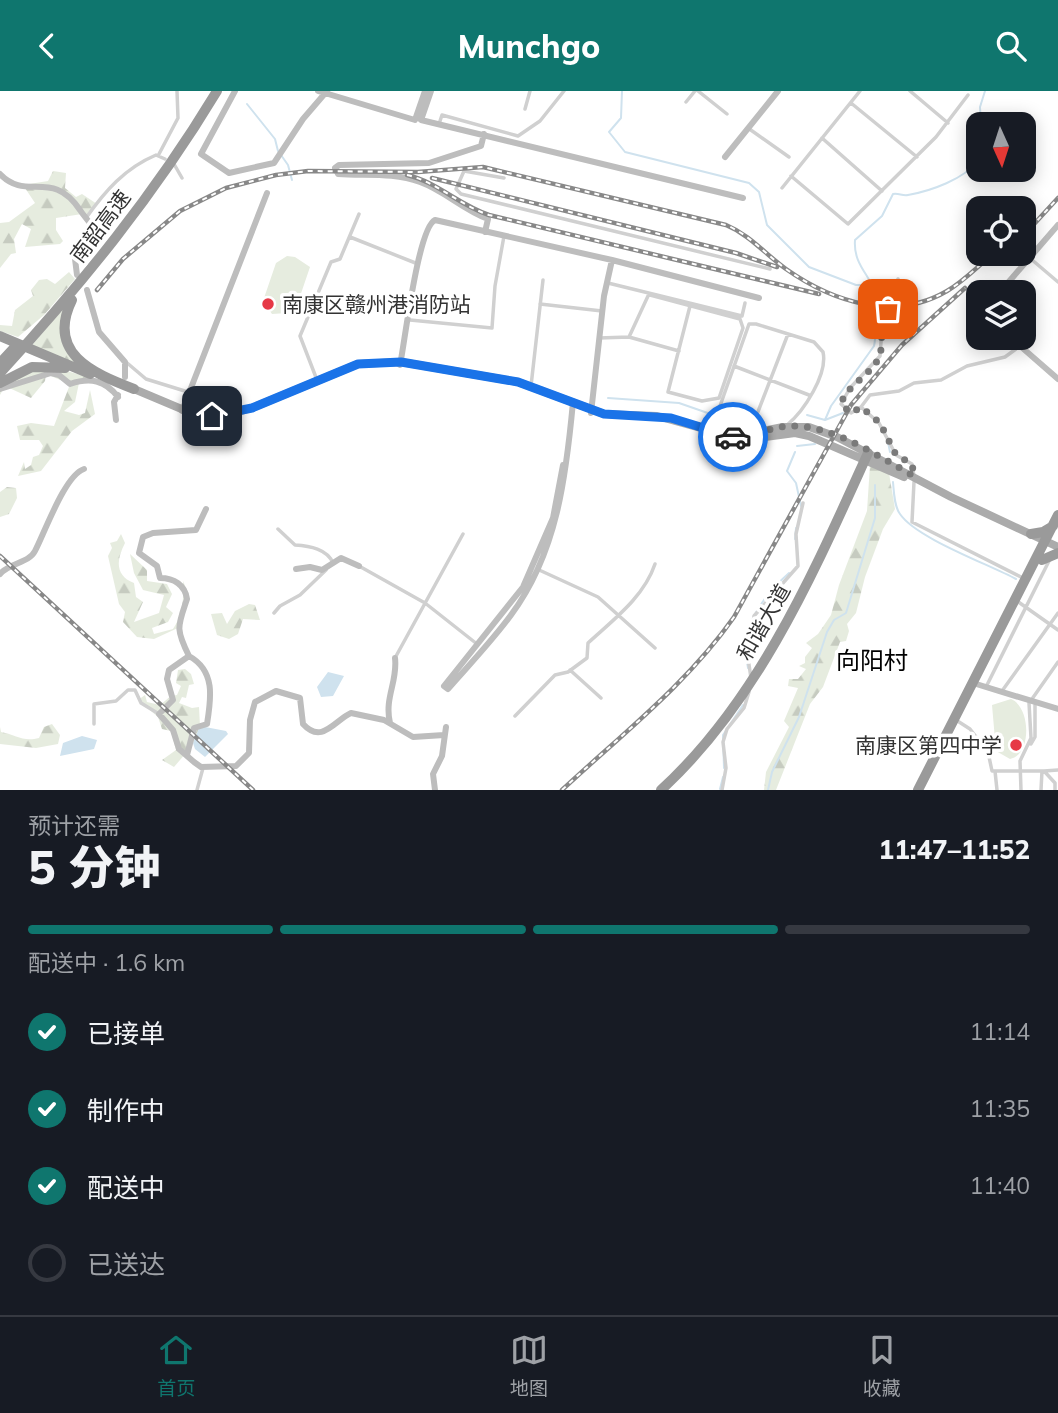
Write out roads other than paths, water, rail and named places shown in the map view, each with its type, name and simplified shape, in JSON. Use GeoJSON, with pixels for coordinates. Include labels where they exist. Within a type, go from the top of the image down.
{"type":"FeatureCollection","features":[{"type":"Feature","properties":{"kind":"highway","name":"南韶高速"},"geometry":{"type":"LineString","coordinates":[[27,340],[127,226],[185,145],[215,91]]}},
{"type":"Feature","properties":{"kind":"highway","name":"南韶高速"},"geometry":{"type":"LineString","coordinates":[[27,340],[124,224],[215,91]]}},
{"type":"Feature","properties":{"kind":"highway"},"geometry":{"type":"LineString","coordinates":[[127,226],[71,301],[64,320],[64,335],[72,354],[83,365],[134,391]]}},
{"type":"Feature","properties":{"kind":"highway"},"geometry":{"type":"LineString","coordinates":[[0,335],[104,376]]}},
{"type":"Feature","properties":{"kind":"highway"},"geometry":{"type":"LineString","coordinates":[[0,335],[134,391]]}},
{"type":"Feature","properties":{"kind":"highway"},"geometry":{"type":"LineString","coordinates":[[0,365],[27,340]]}},
{"type":"Feature","properties":{"kind":"highway"},"geometry":{"type":"LineString","coordinates":[[0,373],[19,348]]}},
{"type":"Feature","properties":{"kind":"highway"},"geometry":{"type":"LineString","coordinates":[[0,383],[21,370],[40,367],[89,373]]}},
{"type":"Feature","properties":{"kind":"highway","name":"和谐大道"},"geometry":{"type":"LineString","coordinates":[[661,790],[692,762],[752,679],[804,590],[869,457]]}},
{"type":"Feature","properties":{"kind":"highway","name":"和谐大道"},"geometry":{"type":"LineString","coordinates":[[670,790],[697,765],[769,666],[869,457]]}},
{"type":"Feature","properties":{"kind":"highway"},"geometry":{"type":"LineString","coordinates":[[1043,532],[1052,542],[1036,547],[1030,536],[1043,532]]}},
{"type":"Feature","properties":{"kind":"highway"},"geometry":{"type":"LineString","coordinates":[[1021,603],[1027,580],[1052,542]]}},
{"type":"Feature","properties":{"kind":"highway"},"geometry":{"type":"LineString","coordinates":[[920,790],[1052,542]]}},
{"type":"Feature","properties":{"kind":"main road"},"geometry":{"type":"LineString","coordinates":[[134,391],[182,412],[212,418],[240,415],[317,381],[359,367],[401,363],[531,387],[618,419],[671,421],[729,440],[808,430]]}},
{"type":"Feature","properties":{"kind":"main road"},"geometry":{"type":"LineString","coordinates":[[592,411],[619,416],[671,418],[733,437],[785,426],[808,430],[1030,536],[1052,542]]}},
{"type":"Feature","properties":{"kind":"street"},"geometry":{"type":"LineString","coordinates":[[86,218],[123,173],[159,155],[178,118],[177,91]]}},
{"type":"Feature","properties":{"kind":"street"},"geometry":{"type":"LineString","coordinates":[[235,91],[201,153],[229,173],[274,163],[324,92],[415,120],[425,91]]}},
{"type":"Feature","properties":{"kind":"street"},"geometry":{"type":"LineString","coordinates":[[431,91],[421,120],[743,198]]}},
{"type":"Feature","properties":{"kind":"street"},"geometry":{"type":"LineString","coordinates":[[524,109],[530,91]]}},
{"type":"Feature","properties":{"kind":"street"},"geometry":{"type":"LineString","coordinates":[[439,124],[442,115],[518,136],[540,121],[564,91]]}},
{"type":"Feature","properties":{"kind":"street"},"geometry":{"type":"LineString","coordinates":[[686,102],[697,91],[727,114]]}},
{"type":"Feature","properties":{"kind":"street"},"geometry":{"type":"LineString","coordinates":[[725,157],[778,91]]}},
{"type":"Feature","properties":{"kind":"street"},"geometry":{"type":"LineString","coordinates":[[782,188],[860,91]]}},
{"type":"Feature","properties":{"kind":"street"},"geometry":{"type":"LineString","coordinates":[[910,91],[948,123]]}},
{"type":"Feature","properties":{"kind":"street"},"geometry":{"type":"LineString","coordinates":[[791,176],[848,224],[917,157],[948,123],[968,95]]}},
{"type":"Feature","properties":{"kind":"street"},"geometry":{"type":"LineString","coordinates":[[851,102],[917,157]]}},
{"type":"Feature","properties":{"kind":"street"},"geometry":{"type":"LineString","coordinates":[[748,128],[789,156]]}},
{"type":"Feature","properties":{"kind":"street"},"geometry":{"type":"LineString","coordinates":[[484,134],[481,146],[429,163],[339,165],[335,168],[338,174],[396,176],[419,181],[466,210],[488,219],[485,232]]}},
{"type":"Feature","properties":{"kind":"street"},"geometry":{"type":"LineString","coordinates":[[822,138],[882,191]]}},
{"type":"Feature","properties":{"kind":"street"},"geometry":{"type":"LineString","coordinates":[[159,155],[165,159]]}},
{"type":"Feature","properties":{"kind":"street"},"geometry":{"type":"LineString","coordinates":[[174,164],[182,178]]}},
{"type":"Feature","properties":{"kind":"street"},"geometry":{"type":"LineString","coordinates":[[504,178],[464,171],[456,189],[461,194],[770,269]]}},
{"type":"Feature","properties":{"kind":"street"},"geometry":{"type":"LineString","coordinates":[[0,174],[17,185],[46,185],[60,189],[74,200],[94,233],[75,259],[77,275]]}},
{"type":"Feature","properties":{"kind":"street"},"geometry":{"type":"LineString","coordinates":[[0,187],[6,180]]}},
{"type":"Feature","properties":{"kind":"street"},"geometry":{"type":"LineString","coordinates":[[182,412],[267,193]]}},
{"type":"Feature","properties":{"kind":"street"},"geometry":{"type":"LineString","coordinates":[[317,381],[300,336],[331,262],[340,259],[359,214]]}},
{"type":"Feature","properties":{"kind":"street"},"geometry":{"type":"LineString","coordinates":[[401,363],[418,264],[430,222],[612,260],[759,297]]}},
{"type":"Feature","properties":{"kind":"street"},"geometry":{"type":"LineString","coordinates":[[1036,250],[1058,225]]}},
{"type":"Feature","properties":{"kind":"street"},"geometry":{"type":"LineString","coordinates":[[410,320],[492,328],[496,277],[504,236]]}},
{"type":"Feature","properties":{"kind":"street"},"geometry":{"type":"LineString","coordinates":[[350,237],[418,264]]}},
{"type":"Feature","properties":{"kind":"street"},"geometry":{"type":"LineString","coordinates":[[592,411],[602,311],[612,260]]}},
{"type":"Feature","properties":{"kind":"street"},"geometry":{"type":"LineString","coordinates":[[1036,264],[1058,282]]}},
{"type":"Feature","properties":{"kind":"street"},"geometry":{"type":"LineString","coordinates":[[1010,280],[1022,266]]}},
{"type":"Feature","properties":{"kind":"street"},"geometry":{"type":"LineString","coordinates":[[898,279],[892,306],[883,315],[880,356],[842,402],[843,407],[851,413],[873,394],[899,391],[914,383],[941,380],[960,368],[1004,357],[1015,350]]}},
{"type":"Feature","properties":{"kind":"street"},"geometry":{"type":"LineString","coordinates":[[531,387],[543,280]]}},
{"type":"Feature","properties":{"kind":"street"},"geometry":{"type":"LineString","coordinates":[[607,282],[742,316],[745,303]]}},
{"type":"Feature","properties":{"kind":"street"},"geometry":{"type":"LineString","coordinates":[[87,290],[99,332],[122,358],[146,379],[188,392]]}},
{"type":"Feature","properties":{"kind":"street"},"geometry":{"type":"LineString","coordinates":[[629,337],[648,296],[690,306],[740,319],[743,323],[719,398],[702,401],[668,392],[690,306]]}},
{"type":"Feature","properties":{"kind":"street"},"geometry":{"type":"LineString","coordinates":[[540,304],[602,311]]}},
{"type":"Feature","properties":{"kind":"street"},"geometry":{"type":"LineString","coordinates":[[720,406],[749,324],[814,342],[824,352],[824,364],[801,409],[785,426]]}},
{"type":"Feature","properties":{"kind":"street"},"geometry":{"type":"LineString","coordinates":[[754,422],[788,334]]}},
{"type":"Feature","properties":{"kind":"street"},"geometry":{"type":"LineString","coordinates":[[599,338],[629,337],[678,351]]}},
{"type":"Feature","properties":{"kind":"street"},"geometry":{"type":"LineString","coordinates":[[1025,350],[1058,379]]}},
{"type":"Feature","properties":{"kind":"street"},"geometry":{"type":"LineString","coordinates":[[122,358],[127,366],[125,377]]}},
{"type":"Feature","properties":{"kind":"street"},"geometry":{"type":"LineString","coordinates":[[734,366],[809,395]]}},
{"type":"Feature","properties":{"kind":"street"},"geometry":{"type":"LineString","coordinates":[[0,389],[51,373],[59,375],[70,384],[82,380],[104,383],[119,395],[114,402],[116,420]]}},
{"type":"Feature","properties":{"kind":"street"},"geometry":{"type":"LineString","coordinates":[[571,402],[563,491],[556,523],[537,569],[511,615],[448,689],[444,686],[480,646],[523,587],[553,518],[571,402]]}},
{"type":"Feature","properties":{"kind":"street"},"geometry":{"type":"LineString","coordinates":[[861,407],[880,423],[896,455],[912,464],[912,522],[1027,580]]}},
{"type":"Feature","properties":{"kind":"street"},"geometry":{"type":"LineString","coordinates":[[801,409],[800,418],[808,430]]}},
{"type":"Feature","properties":{"kind":"street"},"geometry":{"type":"LineString","coordinates":[[0,574],[34,554],[43,527],[52,517],[69,482],[84,469]]}},
{"type":"Feature","properties":{"kind":"street"},"geometry":{"type":"LineString","coordinates":[[722,790],[726,768],[723,742],[727,729],[744,708],[752,679],[748,658],[754,616],[798,566],[796,534],[803,503]]}},
{"type":"Feature","properties":{"kind":"street"},"geometry":{"type":"LineString","coordinates":[[187,755],[194,728],[207,724],[212,699],[201,665],[190,656],[178,630],[180,613],[187,599],[186,593],[173,580],[160,578],[157,566],[139,553],[143,537],[150,533],[196,530],[206,509]]}},
{"type":"Feature","properties":{"kind":"street"},"geometry":{"type":"LineString","coordinates":[[278,529],[295,545],[327,553],[333,563]]}},
{"type":"Feature","properties":{"kind":"street"},"geometry":{"type":"LineString","coordinates":[[390,723],[386,708],[390,686],[397,675],[395,658],[463,534]]}},
{"type":"Feature","properties":{"kind":"street"},"geometry":{"type":"LineString","coordinates":[[274,613],[305,591],[333,563],[344,558],[425,603],[480,646]]}},
{"type":"Feature","properties":{"kind":"street"},"geometry":{"type":"LineString","coordinates":[[515,716],[555,675],[570,670],[587,658],[588,643],[620,613],[651,577],[655,564]]}},
{"type":"Feature","properties":{"kind":"street"},"geometry":{"type":"LineString","coordinates":[[296,569],[327,568]]}},
{"type":"Feature","properties":{"kind":"street"},"geometry":{"type":"LineString","coordinates":[[537,569],[598,597],[620,613],[655,647]]}},
{"type":"Feature","properties":{"kind":"street"},"geometry":{"type":"LineString","coordinates":[[1021,603],[1058,630]]}},
{"type":"Feature","properties":{"kind":"street"},"geometry":{"type":"LineString","coordinates":[[1001,692],[1058,613]]}},
{"type":"Feature","properties":{"kind":"street"},"geometry":{"type":"LineString","coordinates":[[159,714],[173,700],[167,679],[169,670],[190,656]]}},
{"type":"Feature","properties":{"kind":"street"},"geometry":{"type":"LineString","coordinates":[[1021,790],[1020,761],[1031,738],[1032,703],[1058,661]]}},
{"type":"Feature","properties":{"kind":"street"},"geometry":{"type":"LineString","coordinates":[[570,670],[601,698]]}},
{"type":"Feature","properties":{"kind":"street"},"geometry":{"type":"LineString","coordinates":[[978,685],[1058,709]]}},
{"type":"Feature","properties":{"kind":"street"},"geometry":{"type":"LineString","coordinates":[[93,724],[94,704],[116,701],[128,690],[135,690],[141,703],[159,714],[173,730],[179,749],[204,767],[236,766],[247,757],[255,702],[272,692],[300,698],[303,724],[313,731],[328,731],[351,713],[390,723],[413,737],[444,736]]}},
{"type":"Feature","properties":{"kind":"street"},"geometry":{"type":"LineString","coordinates":[[956,720],[971,729],[988,752],[990,768],[995,771],[1056,770],[1055,790]]}},
{"type":"Feature","properties":{"kind":"street"},"geometry":{"type":"LineString","coordinates":[[435,790],[432,778],[442,756],[446,727]]}},
{"type":"Feature","properties":{"kind":"street"},"geometry":{"type":"LineString","coordinates":[[197,790],[204,767]]}},
{"type":"Feature","properties":{"kind":"street"},"geometry":{"type":"LineString","coordinates":[[995,771],[997,790]]}},
{"type":"Feature","properties":{"kind":"street"},"geometry":{"type":"LineString","coordinates":[[1043,771],[1055,783]]}},
{"type":"Feature","properties":{"kind":"street"},"geometry":{"type":"LineString","coordinates":[[1041,790],[1043,771]]}},
{"type":"Feature","properties":{"kind":"water"},"geometry":{"type":"Polygon","coordinates":[[[328,672],[344,676],[333,696],[321,697],[317,687],[328,672]]]}},
{"type":"Feature","properties":{"kind":"water"},"geometry":{"type":"Polygon","coordinates":[[[200,726],[226,731],[228,734],[205,757],[195,749],[193,743],[200,726]]]}},
{"type":"Feature","properties":{"kind":"water"},"geometry":{"type":"Polygon","coordinates":[[[82,736],[97,740],[94,749],[60,756],[63,743],[82,736]]]}},
{"type":"Feature","properties":{"kind":"waterway"},"geometry":{"type":"LineString","coordinates":[[622,91],[621,118],[609,132],[625,152],[749,183],[759,192],[767,225],[809,267],[856,285],[869,285]]}},
{"type":"Feature","properties":{"kind":"waterway"},"geometry":{"type":"LineString","coordinates":[[980,112],[985,91]]}},
{"type":"Feature","properties":{"kind":"waterway"},"geometry":{"type":"LineString","coordinates":[[247,104],[275,139],[278,151]]}},
{"type":"Feature","properties":{"kind":"waterway"},"geometry":{"type":"LineString","coordinates":[[281,155],[288,165],[292,180]]}},
{"type":"Feature","properties":{"kind":"waterway"},"geometry":{"type":"LineString","coordinates":[[825,420],[831,406],[875,342],[876,296],[857,257],[855,240],[882,216],[893,194],[908,195],[927,191],[956,179],[966,172]]}},
{"type":"Feature","properties":{"kind":"waterway"},"geometry":{"type":"LineString","coordinates":[[608,398],[679,403],[745,426]]}},
{"type":"Feature","properties":{"kind":"waterway"},"geometry":{"type":"LineString","coordinates":[[807,415],[825,420],[843,413]]}},
{"type":"Feature","properties":{"kind":"waterway"},"geometry":{"type":"LineString","coordinates":[[888,442],[890,452]]}},
{"type":"Feature","properties":{"kind":"waterway"},"geometry":{"type":"LineString","coordinates":[[797,446],[815,444]]}},
{"type":"Feature","properties":{"kind":"waterway"},"geometry":{"type":"LineString","coordinates":[[795,452],[787,471],[796,483],[801,506]]}},
{"type":"Feature","properties":{"kind":"waterway"},"geometry":{"type":"LineString","coordinates":[[893,482],[897,507],[908,523],[936,541],[1016,579]]}},
{"type":"Feature","properties":{"kind":"waterway"},"geometry":{"type":"LineString","coordinates":[[768,790],[772,772],[799,717],[827,632],[834,620],[846,613],[875,518],[875,485]]}},
{"type":"Feature","properties":{"kind":"waterway"},"geometry":{"type":"LineString","coordinates":[[795,539],[796,528]]}},
{"type":"Feature","properties":{"kind":"waterway"},"geometry":{"type":"LineString","coordinates":[[748,668],[747,640],[755,615],[761,603],[789,573]]}},
{"type":"Feature","properties":{"kind":"waterway"},"geometry":{"type":"LineString","coordinates":[[724,768],[723,735],[743,705]]}},
{"type":"Feature","properties":{"kind":"waterway"},"geometry":{"type":"LineString","coordinates":[[720,789],[723,777]]}},
{"type":"Feature","properties":{"kind":"railway"},"geometry":{"type":"LineString","coordinates":[[97,290],[123,259],[180,211],[226,188],[276,175],[308,171],[418,172],[483,167],[726,225],[743,234],[804,281],[844,299],[864,304],[906,305],[927,300],[947,291],[979,266]]}},
{"type":"Feature","properties":{"kind":"railway"},"geometry":{"type":"LineString","coordinates":[[407,175],[418,178],[489,215],[819,294]]}},
{"type":"Feature","properties":{"kind":"railway"},"geometry":{"type":"LineString","coordinates":[[432,178],[736,253],[777,267]]}},
{"type":"Feature","properties":{"kind":"railway"},"geometry":{"type":"LineString","coordinates":[[1036,222],[1058,198]]}},
{"type":"Feature","properties":{"kind":"railway"},"geometry":{"type":"LineString","coordinates":[[562,790],[674,687],[716,641],[734,617],[851,405],[902,345],[965,288]]}},
{"type":"Feature","properties":{"kind":"railway"},"geometry":{"type":"LineString","coordinates":[[0,556],[253,790]]}},
{"type":"Feature","properties":{"kind":"place","name":"南康区赣州港消防站"},"geometry":{"type":"Point","coordinates":[268,304]}},
{"type":"Feature","properties":{"kind":"place","name":"南康区第四中学"},"geometry":{"type":"Point","coordinates":[1016,745]}},
{"type":"Feature","properties":{"kind":"district","name":"向阳村"},"geometry":{"type":"Point","coordinates":[872,660]}}]}
